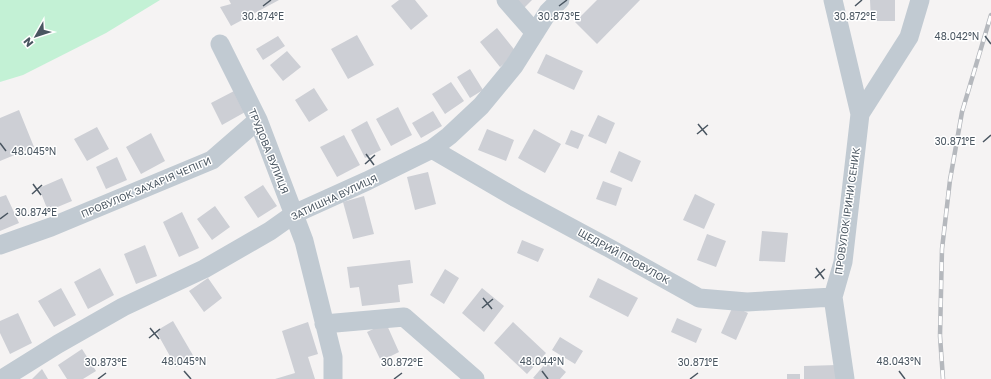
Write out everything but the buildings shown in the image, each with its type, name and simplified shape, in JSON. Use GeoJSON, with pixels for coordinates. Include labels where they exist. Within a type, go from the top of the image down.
{"type":"FeatureCollection","features":[{"type":"Feature","properties":{"kind":"street"},"geometry":{"type":"LineString","coordinates":[[506,0],[535,33]]}},
{"type":"Feature","properties":{"kind":"street","name":"ЗАТИШНА ВУЛИЦЯ"},"geometry":{"type":"LineString","coordinates":[[2,379],[58,344],[124,307],[204,269],[270,231],[294,214],[367,182],[432,149],[449,136],[481,106],[514,66],[548,12],[560,0]]}},
{"type":"Feature","properties":{"kind":"street","name":"ПРОВУЛОК ІРИНИ СЕНИК"},"geometry":{"type":"LineString","coordinates":[[833,0],[860,114],[842,262],[833,297],[845,379]]}},
{"type":"Feature","properties":{"kind":"street","name":"ПРОВУЛОК ІРИНИ СЕНИК"},"geometry":{"type":"LineString","coordinates":[[860,114],[909,37],[920,0]]}},
{"type":"Feature","properties":{"kind":"street","name":"ТРУДОВА ВУЛИЦЯ"},"geometry":{"type":"LineString","coordinates":[[220,44],[258,120],[304,241],[333,357],[333,379]]}},
{"type":"Feature","properties":{"kind":"street","name":"ПРОВУЛОК ЗАХАРІЯ ЧЕПІГИ"},"geometry":{"type":"LineString","coordinates":[[0,245],[51,227],[212,160],[258,120]]}},
{"type":"Feature","properties":{"kind":"street","name":"ЩЕДРИЙ ПРОВУЛОК"},"geometry":{"type":"LineString","coordinates":[[432,149],[516,198],[699,298],[747,302],[833,297]]}},
{"type":"Feature","properties":{"kind":"street"},"geometry":{"type":"LineString","coordinates":[[324,324],[404,317],[475,379]]}},
{"type":"Feature","properties":{"kind":"green space"},"geometry":{"type":"Polygon","coordinates":[[[0,0],[160,0],[106,33],[23,75],[0,82],[0,0]]]}},
{"type":"Feature","properties":{"kind":"railway"},"geometry":{"type":"LineString","coordinates":[[943,379],[940,336],[942,249],[950,180],[962,112],[991,15]]}}]}
